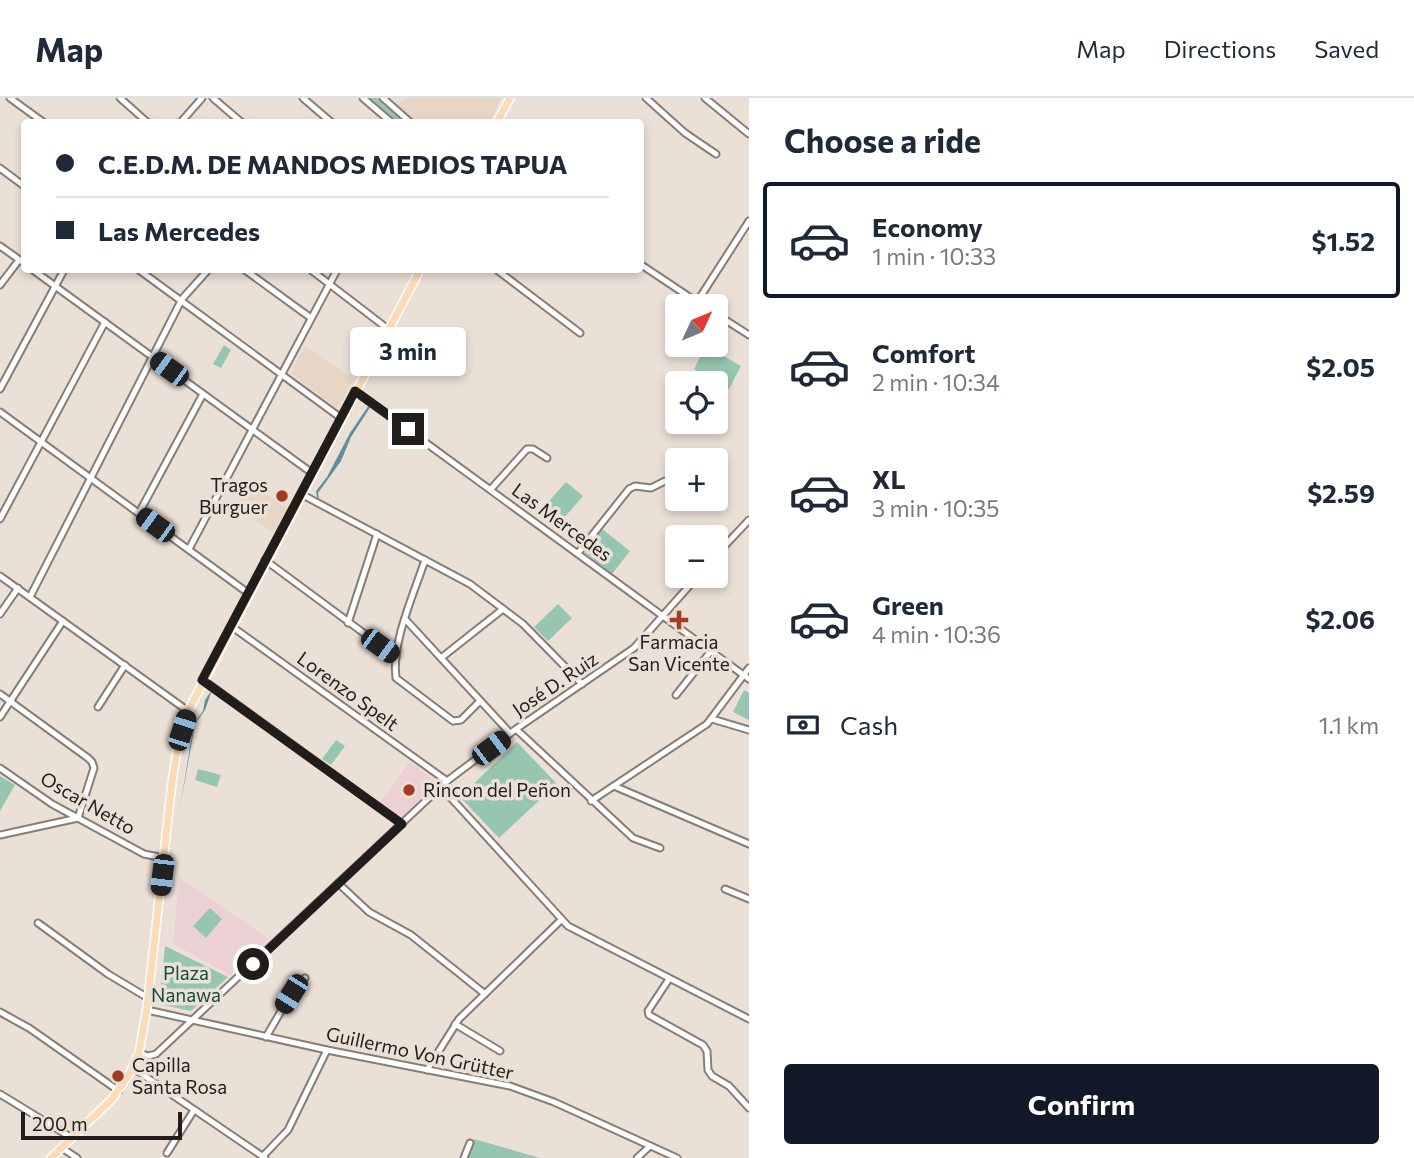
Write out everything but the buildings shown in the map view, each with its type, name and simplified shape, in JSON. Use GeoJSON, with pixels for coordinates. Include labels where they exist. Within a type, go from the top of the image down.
{"type":"FeatureCollection","features":[{"type":"Feature","properties":{"kind":"main road"},"geometry":{"type":"LineString","coordinates":[[499,119],[510,98]]}},
{"type":"Feature","properties":{"kind":"main road"},"geometry":{"type":"LineString","coordinates":[[51,1158],[119,1091],[139,1053],[147,1010],[176,752],[188,711],[417,273]]}},
{"type":"Feature","properties":{"kind":"street"},"geometry":{"type":"LineString","coordinates":[[10,98],[39,119]]}},
{"type":"Feature","properties":{"kind":"street"},"geometry":{"type":"LineString","coordinates":[[120,98],[144,119]]}},
{"type":"Feature","properties":{"kind":"street"},"geometry":{"type":"LineString","coordinates":[[184,119],[202,98]]}},
{"type":"Feature","properties":{"kind":"street"},"geometry":{"type":"LineString","coordinates":[[213,98],[237,119]]}},
{"type":"Feature","properties":{"kind":"street"},"geometry":{"type":"LineString","coordinates":[[303,98],[328,119]]}},
{"type":"Feature","properties":{"kind":"street"},"geometry":{"type":"LineString","coordinates":[[363,98],[388,119]]}},
{"type":"Feature","properties":{"kind":"street"},"geometry":{"type":"LineString","coordinates":[[646,98],[685,133],[716,154]]}},
{"type":"Feature","properties":{"kind":"street"},"geometry":{"type":"LineString","coordinates":[[705,98],[748,133]]}},
{"type":"Feature","properties":{"kind":"street"},"geometry":{"type":"LineString","coordinates":[[387,99],[407,119]]}},
{"type":"Feature","properties":{"kind":"street"},"geometry":{"type":"LineString","coordinates":[[0,168],[21,184]]}},
{"type":"Feature","properties":{"kind":"street"},"geometry":{"type":"LineString","coordinates":[[706,294],[749,221]]}},
{"type":"Feature","properties":{"kind":"street"},"geometry":{"type":"LineString","coordinates":[[0,246],[21,260]]}},
{"type":"Feature","properties":{"kind":"street"},"geometry":{"type":"LineString","coordinates":[[0,285],[21,262]]}},
{"type":"Feature","properties":{"kind":"street"},"geometry":{"type":"LineString","coordinates":[[644,267],[685,294]]}},
{"type":"Feature","properties":{"kind":"street"},"geometry":{"type":"LineString","coordinates":[[37,273],[312,473]]}},
{"type":"Feature","properties":{"kind":"street"},"geometry":{"type":"LineString","coordinates":[[0,390],[62,273]]}},
{"type":"Feature","properties":{"kind":"street"},"geometry":{"type":"LineString","coordinates":[[143,273],[341,418]]}},
{"type":"Feature","properties":{"kind":"street"},"geometry":{"type":"LineString","coordinates":[[30,597],[181,300],[205,273]]}},
{"type":"Feature","properties":{"kind":"street"},"geometry":{"type":"LineString","coordinates":[[249,273],[312,318]]}},
{"type":"Feature","properties":{"kind":"street"},"geometry":{"type":"LineString","coordinates":[[315,273],[388,330]]}},
{"type":"Feature","properties":{"kind":"street"},"geometry":{"type":"LineString","coordinates":[[189,550],[335,273]]}},
{"type":"Feature","properties":{"kind":"street"},"geometry":{"type":"LineString","coordinates":[[501,273],[580,333]]}},
{"type":"Feature","properties":{"kind":"street"},"geometry":{"type":"LineString","coordinates":[[0,519],[105,322]]}},
{"type":"Feature","properties":{"kind":"street"},"geometry":{"type":"LineString","coordinates":[[728,322],[749,335]]}},
{"type":"Feature","properties":{"kind":"street","name":"Las Mercedes"},"geometry":{"type":"LineString","coordinates":[[355,391],[746,677]]}},
{"type":"Feature","properties":{"kind":"street"},"geometry":{"type":"LineString","coordinates":[[139,513],[203,394]]}},
{"type":"Feature","properties":{"kind":"street"},"geometry":{"type":"LineString","coordinates":[[0,412],[248,593]]}},
{"type":"Feature","properties":{"kind":"street"},"geometry":{"type":"LineString","coordinates":[[491,489],[527,449],[533,449],[547,458]]}},
{"type":"Feature","properties":{"kind":"street"},"geometry":{"type":"LineString","coordinates":[[578,553],[629,489],[635,486],[651,488],[665,481]]}},
{"type":"Feature","properties":{"kind":"street"},"geometry":{"type":"LineString","coordinates":[[301,494],[470,584],[523,624],[582,684]]}},
{"type":"Feature","properties":{"kind":"street"},"geometry":{"type":"LineString","coordinates":[[728,542],[749,520]]}},
{"type":"Feature","properties":{"kind":"street"},"geometry":{"type":"LineString","coordinates":[[348,622],[377,534]]}},
{"type":"Feature","properties":{"kind":"street"},"geometry":{"type":"LineString","coordinates":[[265,560],[396,657]]}},
{"type":"Feature","properties":{"kind":"street"},"geometry":{"type":"LineString","coordinates":[[425,560],[396,657],[395,673],[398,682],[453,721],[461,720],[480,701]]}},
{"type":"Feature","properties":{"kind":"street"},"geometry":{"type":"LineString","coordinates":[[0,576],[188,711]]}},
{"type":"Feature","properties":{"kind":"street"},"geometry":{"type":"LineString","coordinates":[[0,614],[18,588]]}},
{"type":"Feature","properties":{"kind":"street","name":"José D. Ruiz"},"geometry":{"type":"LineString","coordinates":[[139,1053],[148,1056],[156,1054],[441,786],[510,733],[634,648],[688,588]]}},
{"type":"Feature","properties":{"kind":"street"},"geometry":{"type":"LineString","coordinates":[[441,658],[503,608]]}},
{"type":"Feature","properties":{"kind":"street"},"geometry":{"type":"LineString","coordinates":[[405,620],[510,733]]}},
{"type":"Feature","properties":{"kind":"street"},"geometry":{"type":"LineString","coordinates":[[0,718],[63,621]]}},
{"type":"Feature","properties":{"kind":"street","name":"Lorenzo Spelt"},"geometry":{"type":"LineString","coordinates":[[231,626],[447,781]]}},
{"type":"Feature","properties":{"kind":"street"},"geometry":{"type":"LineString","coordinates":[[676,695],[711,651]]}},
{"type":"Feature","properties":{"kind":"street"},"geometry":{"type":"LineString","coordinates":[[98,707],[125,666]]}},
{"type":"Feature","properties":{"kind":"street"},"geometry":{"type":"LineString","coordinates":[[591,801],[694,734],[712,719],[746,677],[749,667]]}},
{"type":"Feature","properties":{"kind":"street"},"geometry":{"type":"LineString","coordinates":[[202,680],[402,824]]}},
{"type":"Feature","properties":{"kind":"street"},"geometry":{"type":"LineString","coordinates":[[0,694],[92,762],[93,773],[78,818],[0,835]]}},
{"type":"Feature","properties":{"kind":"street"},"geometry":{"type":"LineString","coordinates":[[712,719],[749,730]]}},
{"type":"Feature","properties":{"kind":"street"},"geometry":{"type":"LineString","coordinates":[[516,729],[633,838],[660,848]]}},
{"type":"Feature","properties":{"kind":"street","name":"Oscar Netto"},"geometry":{"type":"LineString","coordinates":[[0,768],[52,804],[144,854],[164,858]]}},
{"type":"Feature","properties":{"kind":"street"},"geometry":{"type":"LineString","coordinates":[[441,786],[568,926],[749,1019]]}},
{"type":"Feature","properties":{"kind":"street"},"geometry":{"type":"LineString","coordinates":[[613,786],[749,844]]}},
{"type":"Feature","properties":{"kind":"street"},"geometry":{"type":"LineString","coordinates":[[338,883],[369,912],[411,935],[485,994]]}},
{"type":"Feature","properties":{"kind":"street"},"geometry":{"type":"LineString","coordinates":[[725,889],[749,900]]}},
{"type":"Feature","properties":{"kind":"street"},"geometry":{"type":"LineString","coordinates":[[427,1070],[455,1024],[561,920]]}},
{"type":"Feature","properties":{"kind":"street"},"geometry":{"type":"LineString","coordinates":[[38,923],[108,974],[148,998]]}},
{"type":"Feature","properties":{"kind":"street"},"geometry":{"type":"LineString","coordinates":[[266,1037],[291,994],[305,978]]}},
{"type":"Feature","properties":{"kind":"street"},"geometry":{"type":"LineString","coordinates":[[669,979],[648,1011],[649,1015],[703,1045],[707,1051],[708,1070],[712,1076],[729,1086],[749,1108]]}},
{"type":"Feature","properties":{"kind":"street","name":"Guillermo Von Grütter"},"geometry":{"type":"LineString","coordinates":[[147,1010],[327,1050],[510,1086],[554,1102],[677,1158]]}},
{"type":"Feature","properties":{"kind":"street"},"geometry":{"type":"LineString","coordinates":[[0,1012],[29,1028],[119,1091]]}},
{"type":"Feature","properties":{"kind":"street"},"geometry":{"type":"LineString","coordinates":[[455,1024],[500,1051]]}},
{"type":"Feature","properties":{"kind":"street"},"geometry":{"type":"LineString","coordinates":[[133,1068],[264,1157],[288,1130],[327,1050]]}},
{"type":"Feature","properties":{"kind":"street"},"geometry":{"type":"LineString","coordinates":[[0,1094],[72,1138]]}},
{"type":"Feature","properties":{"kind":"street"},"geometry":{"type":"LineString","coordinates":[[167,1153],[194,1110]]}},
{"type":"Feature","properties":{"kind":"street"},"geometry":{"type":"LineString","coordinates":[[464,1158],[470,1143]]}},
{"type":"Feature","properties":{"kind":"street"},"geometry":{"type":"LineString","coordinates":[[637,1158],[650,1146]]}},
{"type":"Feature","properties":{"kind":"street"},"geometry":{"type":"LineString","coordinates":[[62,1148],[77,1158]]}},
{"type":"Feature","properties":{"kind":"shaded area"},"geometry":{"type":"Polygon","coordinates":[[[404,98],[501,98],[491,119],[412,119],[397,106],[404,98]]]}},
{"type":"Feature","properties":{"kind":"shaded area"},"geometry":{"type":"Polygon","coordinates":[[[305,346],[354,380],[337,409],[291,373],[305,346]]]}},
{"type":"Feature","properties":{"kind":"shaded area"},"geometry":{"type":"Polygon","coordinates":[[[255,485],[287,509],[274,533],[239,510],[238,501],[248,496],[255,485]]]}},
{"type":"Feature","properties":{"kind":"shaded area"},"geometry":{"type":"Polygon","coordinates":[[[410,762],[437,783],[401,817],[380,802],[410,762]]]}},
{"type":"Feature","properties":{"kind":"shaded area"},"geometry":{"type":"Polygon","coordinates":[[[179,877],[269,939],[230,975],[173,944],[179,877]]]}},
{"type":"Feature","properties":{"kind":"green space"},"geometry":{"type":"Polygon","coordinates":[[[367,98],[377,98],[401,119],[391,119],[367,98]]]}},
{"type":"Feature","properties":{"kind":"green space"},"geometry":{"type":"Polygon","coordinates":[[[224,345],[231,350],[221,368],[213,364],[224,345]]]}},
{"type":"Feature","properties":{"kind":"green space"},"geometry":{"type":"Polygon","coordinates":[[[700,357],[725,357],[741,366],[729,389],[728,371],[694,369],[700,357]]]}},
{"type":"Feature","properties":{"kind":"green space"},"geometry":{"type":"Polygon","coordinates":[[[566,482],[583,496],[557,526],[540,511],[566,482]]]}},
{"type":"Feature","properties":{"kind":"green space"},"geometry":{"type":"Polygon","coordinates":[[[602,529],[630,551],[612,574],[584,552],[602,529]]]}},
{"type":"Feature","properties":{"kind":"green space"},"geometry":{"type":"Polygon","coordinates":[[[558,604],[572,618],[548,641],[534,627],[558,604]]]}},
{"type":"Feature","properties":{"kind":"green space"},"geometry":{"type":"Polygon","coordinates":[[[744,690],[749,693],[749,720],[733,712],[744,690]]]}},
{"type":"Feature","properties":{"kind":"green space"},"geometry":{"type":"Polygon","coordinates":[[[336,740],[345,746],[331,765],[322,759],[336,740]]]}},
{"type":"Feature","properties":{"kind":"green space"},"geometry":{"type":"Polygon","coordinates":[[[517,742],[557,784],[499,838],[460,797],[517,742]]]}},
{"type":"Feature","properties":{"kind":"green space"},"geometry":{"type":"Polygon","coordinates":[[[198,769],[221,775],[217,787],[195,780],[198,769]]]}},
{"type":"Feature","properties":{"kind":"green space"},"geometry":{"type":"Polygon","coordinates":[[[0,776],[15,785],[0,811],[0,776]]]}},
{"type":"Feature","properties":{"kind":"green space"},"geometry":{"type":"Polygon","coordinates":[[[210,908],[222,919],[206,938],[193,926],[210,908]]]}},
{"type":"Feature","properties":{"kind":"green space","name":"Plaza Nanawa"},"geometry":{"type":"Polygon","coordinates":[[[165,946],[228,977],[191,1011],[159,1004],[165,946]]]}},
{"type":"Feature","properties":{"kind":"green space"},"geometry":{"type":"Polygon","coordinates":[[[474,1139],[540,1158],[469,1158],[474,1139]]]}},
{"type":"Feature","properties":{"kind":"water"},"geometry":{"type":"Polygon","coordinates":[[[369,405],[371,406],[351,437],[341,461],[318,493],[319,499],[316,491],[369,405]]]}},
{"type":"Feature","properties":{"kind":"water"},"geometry":{"type":"Polygon","coordinates":[[[212,690],[205,710],[195,724],[180,808],[194,723],[203,711],[205,700],[212,690]]]}},
{"type":"Feature","properties":{"kind":"place","name":"Tragos Burguer"},"geometry":{"type":"Point","coordinates":[282,496]}},
{"type":"Feature","properties":{"kind":"place","name":"Farmacia San Vicente"},"geometry":{"type":"Point","coordinates":[679,620]}},
{"type":"Feature","properties":{"kind":"place","name":"Rincon del Peñon"},"geometry":{"type":"Point","coordinates":[409,790]}},
{"type":"Feature","properties":{"kind":"place","name":"Capilla Santa Rosa"},"geometry":{"type":"Point","coordinates":[118,1076]}},
{"type":"Feature","properties":{"kind":"route"},"geometry":{"type":"LineString","coordinates":[[253,964],[402,824],[202,680],[355,391],[408,429]]}}]}
